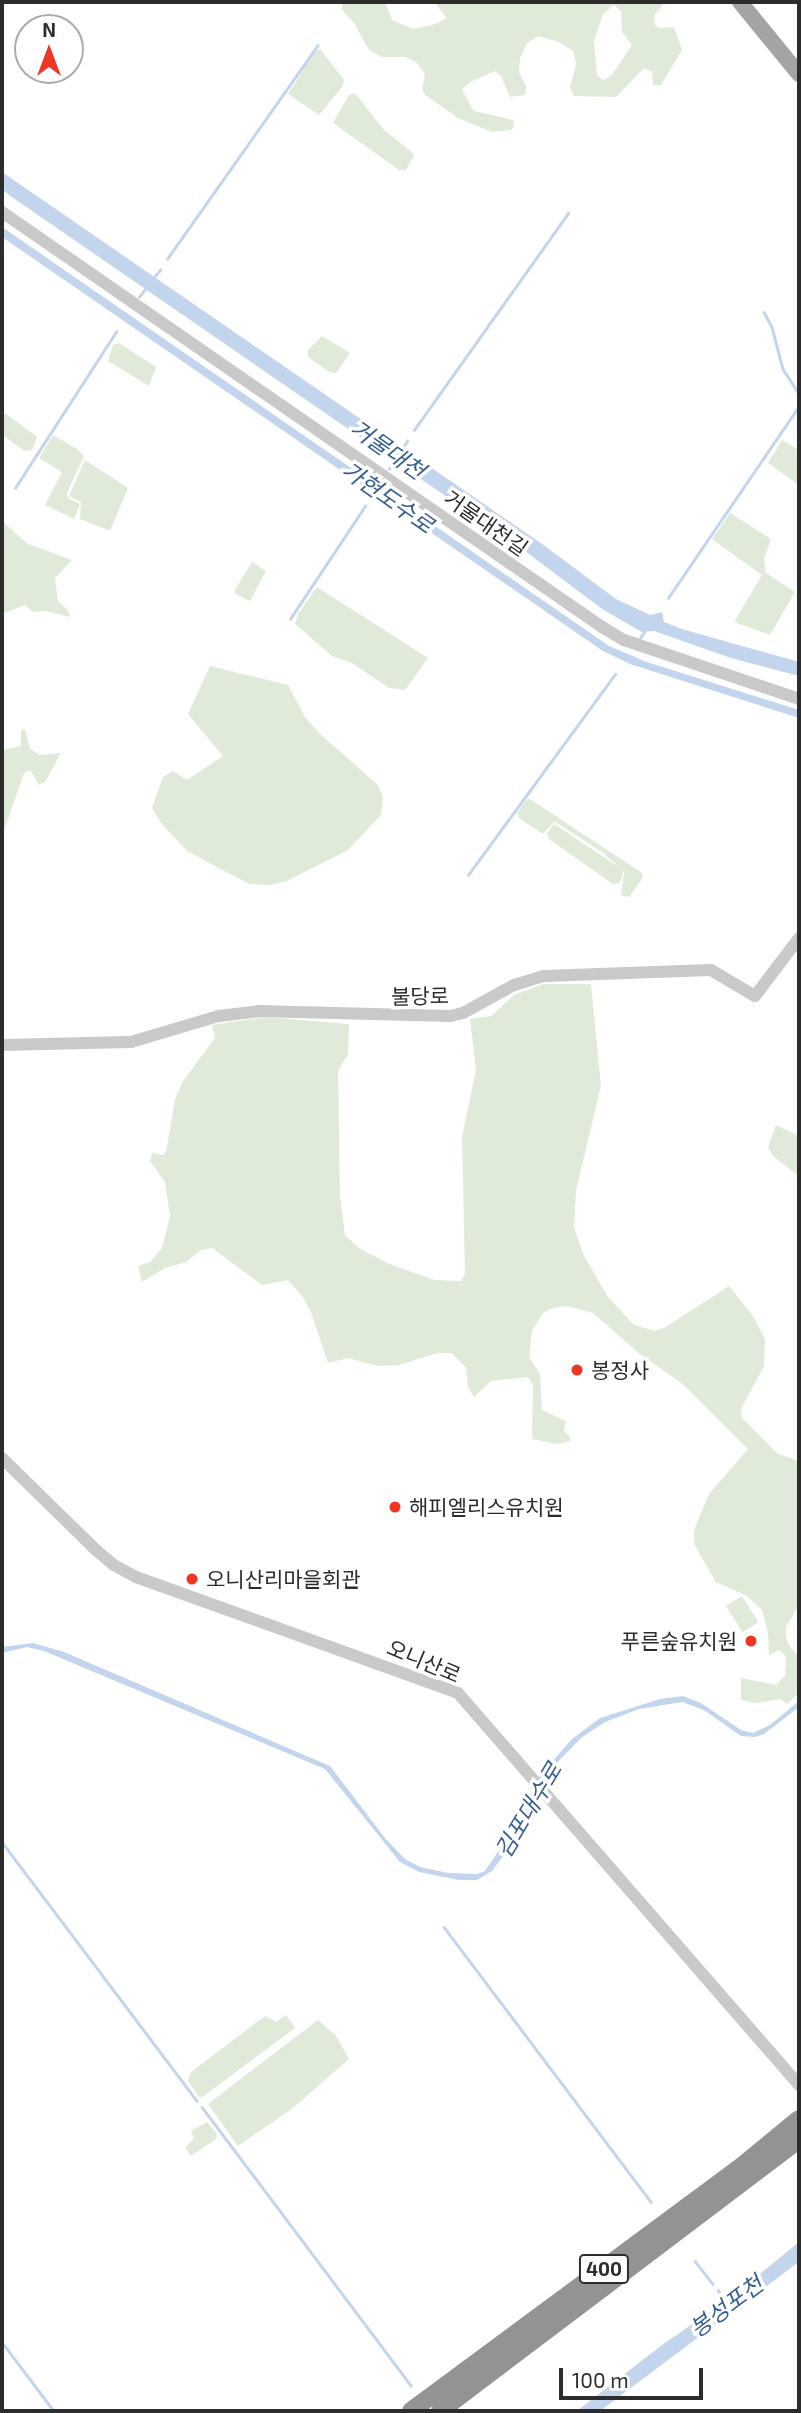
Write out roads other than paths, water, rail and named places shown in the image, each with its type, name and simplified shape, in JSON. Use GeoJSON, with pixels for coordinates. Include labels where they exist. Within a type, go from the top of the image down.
{"type":"FeatureCollection","features":[{"type":"Feature","properties":{"kind":"highway","name":"400"},"geometry":{"type":"LineString","coordinates":[[411,2411],[797,2127]]}},
{"type":"Feature","properties":{"kind":"highway","name":"400"},"geometry":{"type":"LineString","coordinates":[[440,2411],[797,2127]]}},
{"type":"Feature","properties":{"kind":"main road"},"geometry":{"type":"LineString","coordinates":[[740,2],[799,74]]}},
{"type":"Feature","properties":{"kind":"main road"},"geometry":{"type":"LineString","coordinates":[[753,2],[799,58]]}},
{"type":"Feature","properties":{"kind":"street","name":"거물대천길"},"geometry":{"type":"LineString","coordinates":[[2,212],[613,634],[799,699]]}},
{"type":"Feature","properties":{"kind":"street","name":"불당로"},"geometry":{"type":"LineString","coordinates":[[2,1045],[131,1042],[219,1016],[258,1011],[450,1016],[463,1013],[522,982],[544,976],[711,970],[755,996],[799,938]]}},
{"type":"Feature","properties":{"kind":"street","name":"오니산로"},"geometry":{"type":"LineString","coordinates":[[2,1458],[96,1550],[114,1565],[136,1577],[440,1684],[458,1693],[799,2085]]}},
{"type":"Feature","properties":{"kind":"water","name":"거물대천"},"geometry":{"type":"Polygon","coordinates":[[[2,172],[542,544],[616,599],[650,615],[662,612],[664,622],[682,629],[799,662],[799,676],[731,658],[654,631],[642,632],[602,609],[521,548],[9,195],[2,189],[2,172]]]}},
{"type":"Feature","properties":{"kind":"water","name":"가현도수로"},"geometry":{"type":"Polygon","coordinates":[[[2,227],[609,646],[647,662],[799,710],[799,718],[630,664],[603,651],[2,237],[2,227]]]}},
{"type":"Feature","properties":{"kind":"water","name":"김포대수로"},"geometry":{"type":"Polygon","coordinates":[[[33,1643],[64,1652],[330,1766],[385,1838],[405,1859],[420,1867],[448,1873],[477,1874],[485,1871],[510,1834],[541,1774],[572,1739],[600,1718],[660,1699],[683,1696],[701,1703],[741,1730],[753,1733],[770,1725],[799,1701],[799,1707],[764,1734],[755,1737],[741,1736],[704,1710],[682,1702],[639,1709],[605,1722],[581,1738],[551,1769],[509,1848],[492,1871],[477,1880],[459,1880],[419,1872],[400,1862],[325,1769],[44,1651],[27,1647],[2,1653],[2,1647],[33,1643]]]}},
{"type":"Feature","properties":{"kind":"water","name":"봉성포천"},"geometry":{"type":"Polygon","coordinates":[[[799,2242],[799,2262],[600,2411],[577,2411],[662,2345],[733,2296],[799,2242]]]}},
{"type":"Feature","properties":{"kind":"waterway"},"geometry":{"type":"LineString","coordinates":[[167,259],[317,46]]}},
{"type":"Feature","properties":{"kind":"waterway"},"geometry":{"type":"LineString","coordinates":[[414,430],[568,213]]}},
{"type":"Feature","properties":{"kind":"waterway"},"geometry":{"type":"LineString","coordinates":[[153,278],[160,270]]}},
{"type":"Feature","properties":{"kind":"waterway"},"geometry":{"type":"LineString","coordinates":[[139,297],[145,289]]}},
{"type":"Feature","properties":{"kind":"waterway"},"geometry":{"type":"LineString","coordinates":[[764,312],[772,327],[783,369],[799,394]]}},
{"type":"Feature","properties":{"kind":"waterway"},"geometry":{"type":"LineString","coordinates":[[15,488],[116,332]]}},
{"type":"Feature","properties":{"kind":"waterway"},"geometry":{"type":"LineString","coordinates":[[668,598],[799,406]]}},
{"type":"Feature","properties":{"kind":"waterway","name":"거물대천"},"geometry":{"type":"LineString","coordinates":[[401,450],[407,441]]}},
{"type":"Feature","properties":{"kind":"waterway"},"geometry":{"type":"LineString","coordinates":[[389,469],[395,458]]}},
{"type":"Feature","properties":{"kind":"waterway","name":"가현도수로"},"geometry":{"type":"LineString","coordinates":[[290,619],[365,506]]}},
{"type":"Feature","properties":{"kind":"waterway"},"geometry":{"type":"LineString","coordinates":[[640,638],[646,629]]}},
{"type":"Feature","properties":{"kind":"waterway"},"geometry":{"type":"LineString","coordinates":[[468,875],[615,674]]}},
{"type":"Feature","properties":{"kind":"waterway"},"geometry":{"type":"LineString","coordinates":[[2,1842],[197,2101]]}},
{"type":"Feature","properties":{"kind":"waterway"},"geometry":{"type":"LineString","coordinates":[[444,1927],[651,2202]]}},
{"type":"Feature","properties":{"kind":"waterway"},"geometry":{"type":"LineString","coordinates":[[202,2107],[411,2385]]}},
{"type":"Feature","properties":{"kind":"waterway"},"geometry":{"type":"LineString","coordinates":[[695,2261],[713,2284]]}},
{"type":"Feature","properties":{"kind":"waterway","name":"봉성포천"},"geometry":{"type":"LineString","coordinates":[[718,2290],[726,2302]]}},
{"type":"Feature","properties":{"kind":"waterway"},"geometry":{"type":"LineString","coordinates":[[2,2342],[54,2411]]}},
{"type":"Feature","properties":{"kind":"place","name":"봉정사"},"geometry":{"type":"Point","coordinates":[577,1370]}},
{"type":"Feature","properties":{"kind":"place","name":"해피엘리스유치원"},"geometry":{"type":"Point","coordinates":[395,1507]}},
{"type":"Feature","properties":{"kind":"place","name":"오니산리마을회관"},"geometry":{"type":"Point","coordinates":[192,1579]}},
{"type":"Feature","properties":{"kind":"place","name":"푸른숲유치원"},"geometry":{"type":"Point","coordinates":[751,1641]}}]}
